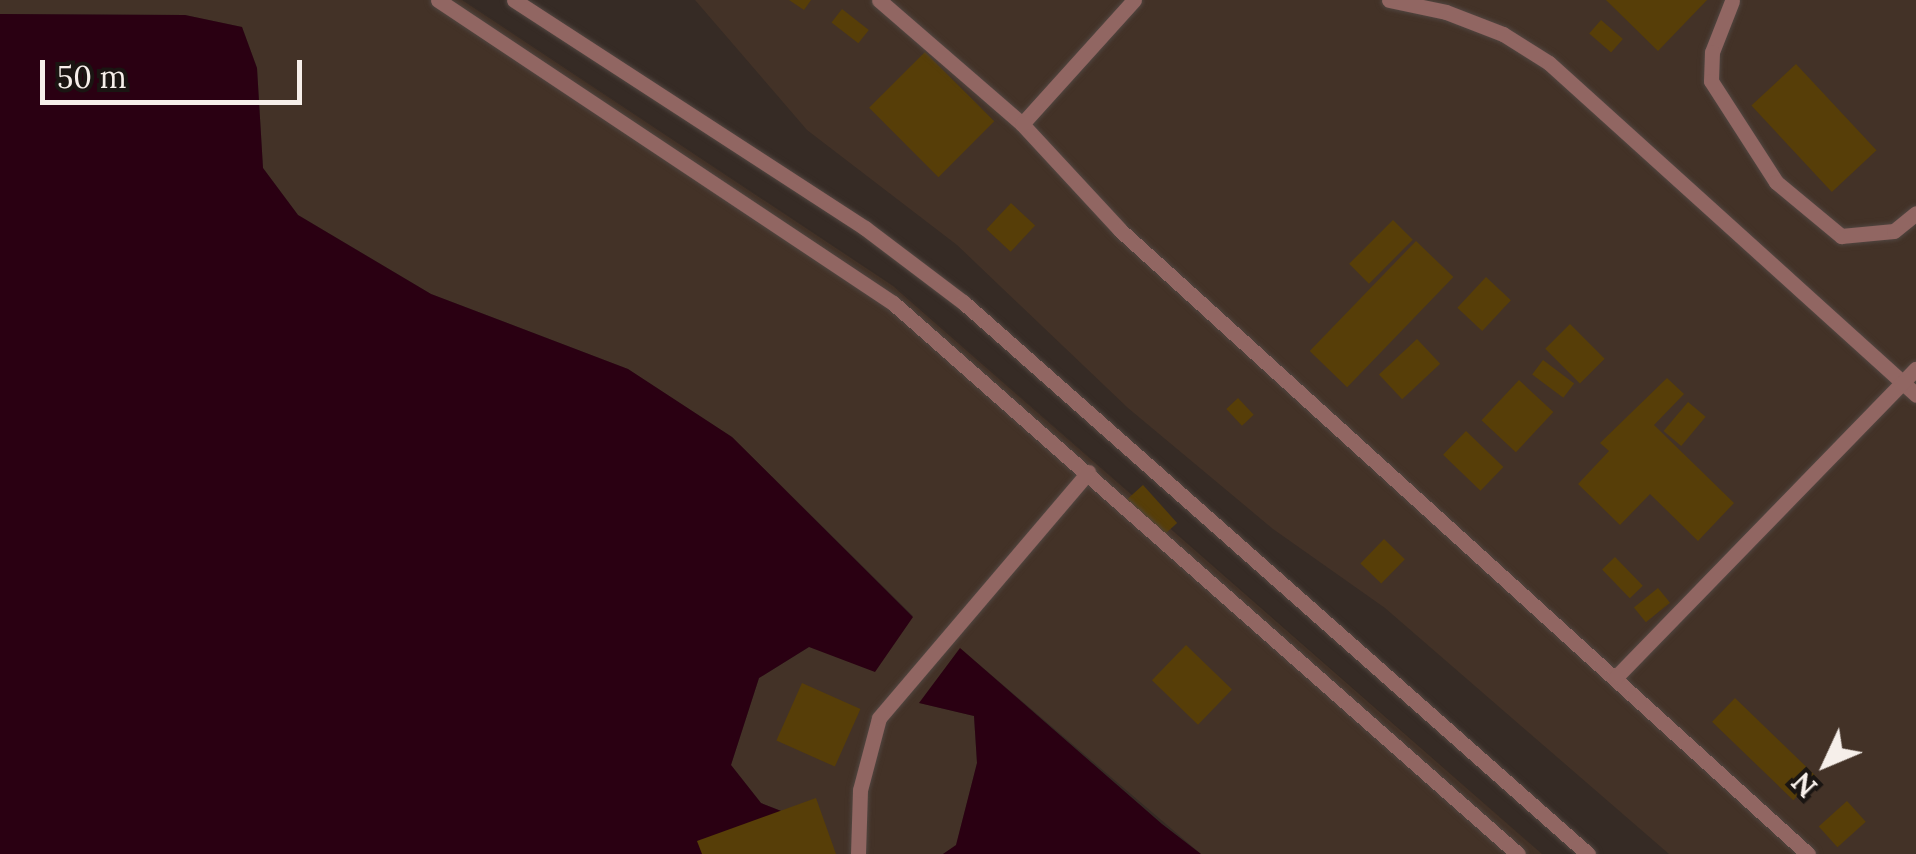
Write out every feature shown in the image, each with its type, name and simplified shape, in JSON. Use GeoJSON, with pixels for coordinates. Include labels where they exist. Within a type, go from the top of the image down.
{"type":"FeatureCollection","features":[{"type":"Feature","properties":{"kind":"lane"},"geometry":{"type":"LineString","coordinates":[[438,0],[893,303],[1518,854]]}},
{"type":"Feature","properties":{"kind":"lane"},"geometry":{"type":"LineString","coordinates":[[514,0],[865,228],[963,302],[1588,854]]}},
{"type":"Feature","properties":{"kind":"lane"},"geometry":{"type":"LineString","coordinates":[[879,0],[1022,124],[1120,230],[1808,854]]}},
{"type":"Feature","properties":{"kind":"lane"},"geometry":{"type":"LineString","coordinates":[[1022,124],[1134,0]]}},
{"type":"Feature","properties":{"kind":"lane"},"geometry":{"type":"LineString","coordinates":[[1389,0],[1446,12],[1503,34],[1549,63],[1916,394]]}},
{"type":"Feature","properties":{"kind":"lane"},"geometry":{"type":"LineString","coordinates":[[1732,1],[1712,52],[1712,81],[1728,116],[1776,182],[1841,236],[1894,231],[1916,213]]}},
{"type":"Feature","properties":{"kind":"lane"},"geometry":{"type":"LineString","coordinates":[[1616,677],[1916,369]]}},
{"type":"Feature","properties":{"kind":"lane"},"geometry":{"type":"LineString","coordinates":[[858,854],[860,790],[879,718],[1088,472]]}},
{"type":"Feature","properties":{"kind":"shaded area"},"geometry":{"type":"Polygon","coordinates":[[[0,0],[462,0],[893,286],[1542,854],[1201,854],[961,649],[920,703],[974,716],[977,763],[956,846],[943,854],[819,854],[817,825],[761,803],[731,765],[759,678],[809,647],[913,616],[732,437],[628,369],[431,294],[298,215],[263,168],[257,68],[242,27],[185,15],[0,14],[0,0]]]}},
{"type":"Feature","properties":{"kind":"shaded area"},"geometry":{"type":"Polygon","coordinates":[[[695,0],[1916,0],[1916,854],[1669,854],[1385,608],[1273,529],[1128,408],[957,245],[807,130],[695,0]]]}},
{"type":"Feature","properties":{"kind":"shaded area"},"geometry":{"type":"Polygon","coordinates":[[[0,14],[185,15],[242,27],[257,68],[263,168],[298,215],[431,294],[628,369],[732,437],[913,617],[875,672],[809,647],[759,678],[731,765],[761,803],[817,825],[819,854],[0,854],[0,14]]]}},
{"type":"Feature","properties":{"kind":"shaded area"},"geometry":{"type":"Polygon","coordinates":[[[960,648],[1201,854],[943,854],[956,845],[977,763],[974,716],[919,703],[960,648]]]}},
{"type":"Feature","properties":{"kind":"building"},"geometry":{"type":"Polygon","coordinates":[[[789,0],[811,0],[804,10],[789,0]]]}},
{"type":"Feature","properties":{"kind":"building"},"geometry":{"type":"Polygon","coordinates":[[[1606,0],[1707,0],[1658,51],[1606,0]]]}},
{"type":"Feature","properties":{"kind":"building"},"geometry":{"type":"Polygon","coordinates":[[[842,9],[869,30],[858,43],[832,22],[842,9]]]}},
{"type":"Feature","properties":{"kind":"building"},"geometry":{"type":"Polygon","coordinates":[[[1601,20],[1623,39],[1611,53],[1589,34],[1601,20]]]}},
{"type":"Feature","properties":{"kind":"building"},"geometry":{"type":"Polygon","coordinates":[[[925,52],[994,121],[938,177],[869,108],[925,52]]]}},
{"type":"Feature","properties":{"kind":"building"},"geometry":{"type":"Polygon","coordinates":[[[1796,64],[1876,150],[1832,192],[1751,106],[1796,64]]]}},
{"type":"Feature","properties":{"kind":"building"},"geometry":{"type":"Polygon","coordinates":[[[1011,203],[1035,226],[1011,252],[986,229],[1011,203]]]}},
{"type":"Feature","properties":{"kind":"building"},"geometry":{"type":"Polygon","coordinates":[[[1393,220],[1413,240],[1369,284],[1349,264],[1393,220]]]}},
{"type":"Feature","properties":{"kind":"building"},"geometry":{"type":"Polygon","coordinates":[[[1416,241],[1453,277],[1347,387],[1310,351],[1416,241]]]}},
{"type":"Feature","properties":{"kind":"building"},"geometry":{"type":"Polygon","coordinates":[[[1486,277],[1511,300],[1482,331],[1457,308],[1486,277]]]}},
{"type":"Feature","properties":{"kind":"building"},"geometry":{"type":"Polygon","coordinates":[[[1570,324],[1605,359],[1580,383],[1545,349],[1570,324]]]}},
{"type":"Feature","properties":{"kind":"building"},"geometry":{"type":"Polygon","coordinates":[[[1417,339],[1440,364],[1402,399],[1379,374],[1417,339]]]}},
{"type":"Feature","properties":{"kind":"building"},"geometry":{"type":"Polygon","coordinates":[[[1543,360],[1574,383],[1563,398],[1532,374],[1543,360]]]}},
{"type":"Feature","properties":{"kind":"building"},"geometry":{"type":"Polygon","coordinates":[[[1667,378],[1684,394],[1654,425],[1734,503],[1698,541],[1650,494],[1620,525],[1578,484],[1609,451],[1600,443],[1667,378]]]}},
{"type":"Feature","properties":{"kind":"building"},"geometry":{"type":"Polygon","coordinates":[[[1519,380],[1553,412],[1516,452],[1481,420],[1519,380]]]}},
{"type":"Feature","properties":{"kind":"building"},"geometry":{"type":"Polygon","coordinates":[[[1238,398],[1254,415],[1242,426],[1226,409],[1238,398]]]}},
{"type":"Feature","properties":{"kind":"building"},"geometry":{"type":"Polygon","coordinates":[[[1688,402],[1706,417],[1681,446],[1664,431],[1688,402]]]}},
{"type":"Feature","properties":{"kind":"building"},"geometry":{"type":"Polygon","coordinates":[[[1466,431],[1503,467],[1480,491],[1443,455],[1466,431]]]}},
{"type":"Feature","properties":{"kind":"building"},"geometry":{"type":"Polygon","coordinates":[[[1143,485],[1177,523],[1159,540],[1124,502],[1143,485]]]}},
{"type":"Feature","properties":{"kind":"building"},"geometry":{"type":"Polygon","coordinates":[[[1384,539],[1405,559],[1381,584],[1360,563],[1384,539]]]}},
{"type":"Feature","properties":{"kind":"building"},"geometry":{"type":"Polygon","coordinates":[[[1615,557],[1643,586],[1630,598],[1602,570],[1615,557]]]}},
{"type":"Feature","properties":{"kind":"building"},"geometry":{"type":"Polygon","coordinates":[[[1658,588],[1670,603],[1646,622],[1634,608],[1658,588]]]}},
{"type":"Feature","properties":{"kind":"building"},"geometry":{"type":"Polygon","coordinates":[[[1186,645],[1232,689],[1198,725],[1152,680],[1186,645]]]}},
{"type":"Feature","properties":{"kind":"building"},"geometry":{"type":"Polygon","coordinates":[[[802,683],[860,709],[835,767],[776,741],[802,683]]]}},
{"type":"Feature","properties":{"kind":"building"},"geometry":{"type":"Polygon","coordinates":[[[1735,698],[1816,776],[1793,800],[1712,722],[1735,698]]]}},
{"type":"Feature","properties":{"kind":"building"},"geometry":{"type":"Polygon","coordinates":[[[816,798],[836,854],[702,854],[697,841],[816,798]]]}},
{"type":"Feature","properties":{"kind":"building"},"geometry":{"type":"Polygon","coordinates":[[[1847,801],[1866,822],[1837,847],[1819,826],[1847,801]]]}}]}
